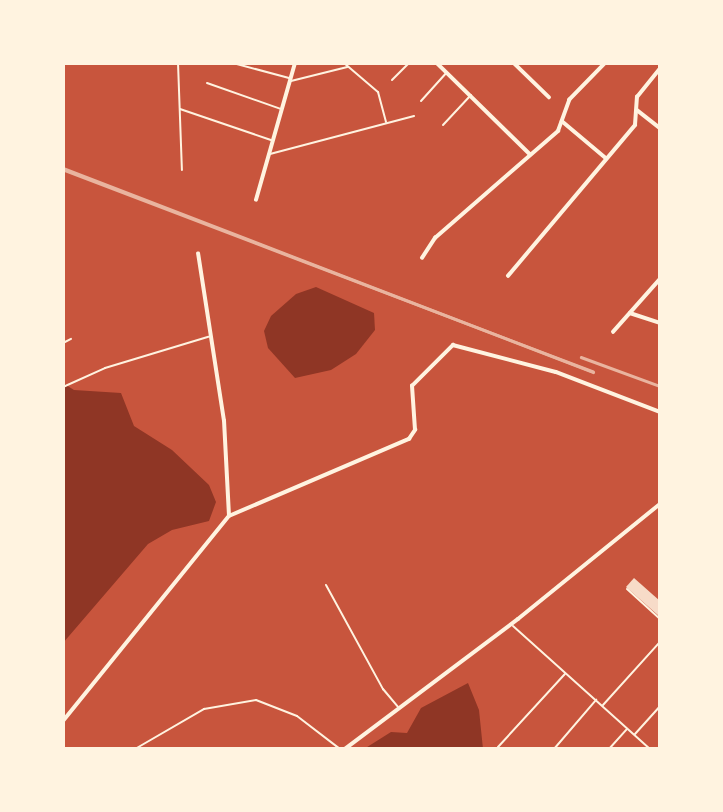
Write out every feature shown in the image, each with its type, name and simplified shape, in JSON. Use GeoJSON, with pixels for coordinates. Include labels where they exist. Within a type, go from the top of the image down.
{"type":"FeatureCollection","features":[{"type":"Feature","properties":{"kind":"street"},"geometry":{"type":"LineString","coordinates":[[256,200],[295,63]]}},
{"type":"Feature","properties":{"kind":"street"},"geometry":{"type":"LineString","coordinates":[[437,63],[530,154]]}},
{"type":"Feature","properties":{"kind":"street"},"geometry":{"type":"LineString","coordinates":[[514,63],[549,97]]}},
{"type":"Feature","properties":{"kind":"street"},"geometry":{"type":"LineString","coordinates":[[422,258],[435,238],[558,131],[569,100],[605,63]]}},
{"type":"Feature","properties":{"kind":"street"},"geometry":{"type":"LineString","coordinates":[[508,276],[636,121],[637,97],[660,69]]}},
{"type":"Feature","properties":{"kind":"street"},"geometry":{"type":"LineString","coordinates":[[636,109],[660,128]]}},
{"type":"Feature","properties":{"kind":"street"},"geometry":{"type":"LineString","coordinates":[[562,121],[607,158]]}},
{"type":"Feature","properties":{"kind":"street"},"geometry":{"type":"LineString","coordinates":[[198,254],[208,337],[224,421],[229,516]]}},
{"type":"Feature","properties":{"kind":"street"},"geometry":{"type":"LineString","coordinates":[[613,332],[660,279]]}},
{"type":"Feature","properties":{"kind":"street"},"geometry":{"type":"LineString","coordinates":[[630,313],[660,323]]}},
{"type":"Feature","properties":{"kind":"street"},"geometry":{"type":"LineString","coordinates":[[63,721],[229,516],[410,439],[415,430],[412,386],[453,345],[556,372],[660,412]]}},
{"type":"Feature","properties":{"kind":"street"},"geometry":{"type":"LineString","coordinates":[[343,749],[511,624],[660,503]]}},
{"type":"Feature","properties":{"kind":"lane"},"geometry":{"type":"LineString","coordinates":[[178,63],[182,170]]}},
{"type":"Feature","properties":{"kind":"lane"},"geometry":{"type":"LineString","coordinates":[[233,63],[290,80],[348,66]]}},
{"type":"Feature","properties":{"kind":"lane"},"geometry":{"type":"LineString","coordinates":[[344,63],[378,92],[386,122]]}},
{"type":"Feature","properties":{"kind":"lane"},"geometry":{"type":"LineString","coordinates":[[392,80],[409,63]]}},
{"type":"Feature","properties":{"kind":"lane"},"geometry":{"type":"LineString","coordinates":[[421,101],[447,72]]}},
{"type":"Feature","properties":{"kind":"lane"},"geometry":{"type":"LineString","coordinates":[[206,83],[282,109]]}},
{"type":"Feature","properties":{"kind":"lane"},"geometry":{"type":"LineString","coordinates":[[443,125],[472,95]]}},
{"type":"Feature","properties":{"kind":"lane"},"geometry":{"type":"LineString","coordinates":[[179,108],[273,140]]}},
{"type":"Feature","properties":{"kind":"lane"},"geometry":{"type":"LineString","coordinates":[[269,154],[414,116]]}},
{"type":"Feature","properties":{"kind":"lane"},"geometry":{"type":"LineString","coordinates":[[63,387],[105,368],[208,337]]}},
{"type":"Feature","properties":{"kind":"lane"},"geometry":{"type":"LineString","coordinates":[[63,343],[71,340]]}},
{"type":"Feature","properties":{"kind":"lane"},"geometry":{"type":"LineString","coordinates":[[326,585],[383,689],[399,708]]}},
{"type":"Feature","properties":{"kind":"lane"},"geometry":{"type":"LineString","coordinates":[[627,589],[660,619]]}},
{"type":"Feature","properties":{"kind":"lane"},"geometry":{"type":"LineString","coordinates":[[511,624],[650,749]]}},
{"type":"Feature","properties":{"kind":"lane"},"geometry":{"type":"LineString","coordinates":[[602,706],[660,642]]}},
{"type":"Feature","properties":{"kind":"lane"},"geometry":{"type":"LineString","coordinates":[[498,747],[566,673]]}},
{"type":"Feature","properties":{"kind":"lane"},"geometry":{"type":"LineString","coordinates":[[135,749],[204,709],[256,701],[297,716],[343,749]]}},
{"type":"Feature","properties":{"kind":"lane"},"geometry":{"type":"LineString","coordinates":[[554,749],[596,701]]}},
{"type":"Feature","properties":{"kind":"lane"},"geometry":{"type":"LineString","coordinates":[[634,735],[660,706]]}},
{"type":"Feature","properties":{"kind":"lane"},"geometry":{"type":"LineString","coordinates":[[609,749],[627,728]]}},
{"type":"Feature","properties":{"kind":"shaded area"},"geometry":{"type":"Polygon","coordinates":[[[316,287],[374,313],[375,330],[356,354],[331,370],[295,378],[268,348],[264,331],[271,316],[296,294],[316,287]]]}},
{"type":"Feature","properties":{"kind":"shaded area"},"geometry":{"type":"Polygon","coordinates":[[[63,383],[74,390],[121,393],[134,426],[172,450],[209,485],[216,502],[209,521],[172,530],[148,544],[63,643],[63,383]]]}},
{"type":"Feature","properties":{"kind":"shaded area"},"geometry":{"type":"Polygon","coordinates":[[[468,683],[479,710],[483,749],[364,749],[391,732],[407,733],[421,708],[468,683]]]}},
{"type":"Feature","properties":{"kind":"building"},"geometry":{"type":"Polygon","coordinates":[[[634,578],[660,601],[660,617],[626,587],[634,578]]]}},
{"type":"Feature","properties":{"kind":"railway"},"geometry":{"type":"LineString","coordinates":[[63,168],[593,372],[63,170]]}},
{"type":"Feature","properties":{"kind":"railway"},"geometry":{"type":"LineString","coordinates":[[581,357],[660,386]]}}]}
